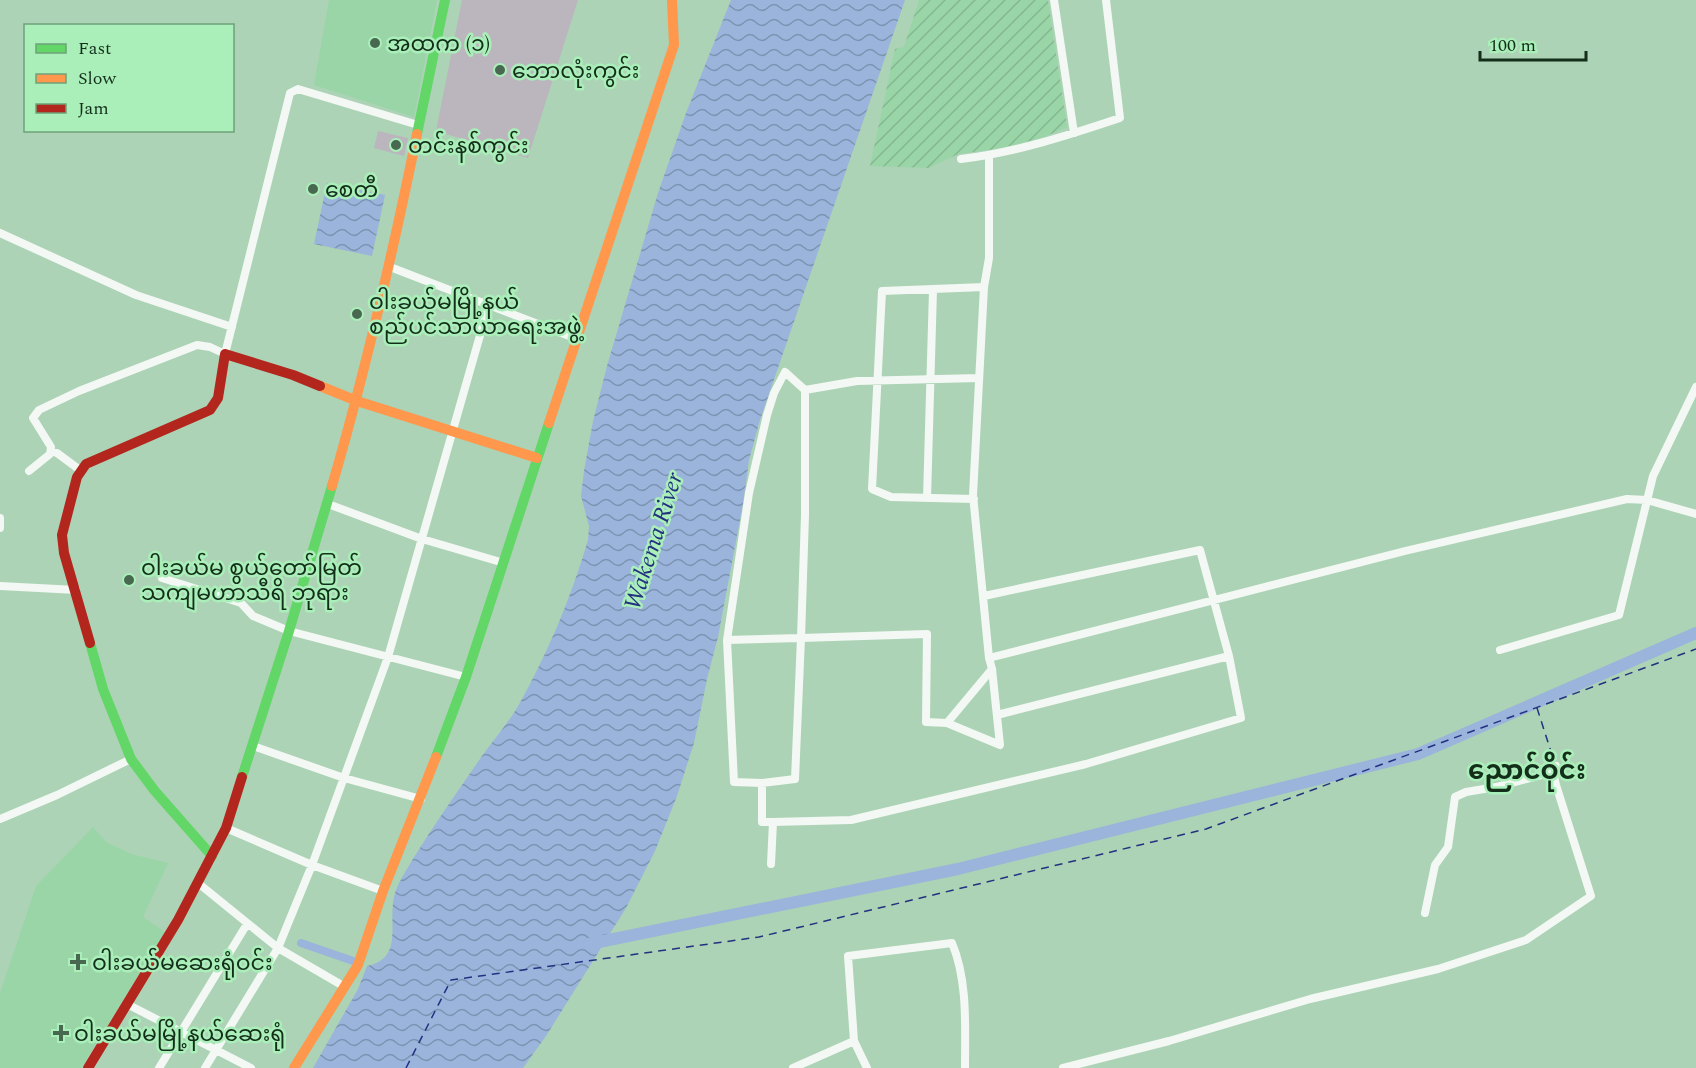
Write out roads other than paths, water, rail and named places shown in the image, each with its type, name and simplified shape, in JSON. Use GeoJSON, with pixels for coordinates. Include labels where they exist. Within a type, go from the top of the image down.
{"type":"FeatureCollection","features":[{"type":"Feature","properties":{"kind":"street"},"geometry":{"type":"LineString","coordinates":[[88,1068],[198,883],[226,828],[328,504],[357,401],[390,267],[445,0]]}},
{"type":"Feature","properties":{"kind":"street"},"geometry":{"type":"LineString","coordinates":[[294,1068],[358,965],[383,891],[421,799],[466,676],[674,45],[672,0]]}},
{"type":"Feature","properties":{"kind":"street"},"geometry":{"type":"LineString","coordinates":[[1054,0],[1074,133]]}},
{"type":"Feature","properties":{"kind":"street"},"geometry":{"type":"LineString","coordinates":[[961,159],[989,156],[1042,144],[1120,118],[1106,0]]}},
{"type":"Feature","properties":{"kind":"street"},"geometry":{"type":"LineString","coordinates":[[212,856],[154,790],[131,759],[103,689],[64,553],[62,535],[80,470],[86,464],[210,410],[218,398],[225,354],[290,93],[298,89],[418,125]]}},
{"type":"Feature","properties":{"kind":"street"},"geometry":{"type":"LineString","coordinates":[[727,639],[927,634],[926,722],[947,723],[1000,745],[974,499],[984,286],[989,258],[989,156]]}},
{"type":"Feature","properties":{"kind":"street"},"geometry":{"type":"LineString","coordinates":[[0,233],[136,295],[232,327]]}},
{"type":"Feature","properties":{"kind":"street"},"geometry":{"type":"LineString","coordinates":[[390,267],[577,339]]}},
{"type":"Feature","properties":{"kind":"street"},"geometry":{"type":"LineString","coordinates":[[974,499],[891,497],[872,489],[877,380],[882,291],[984,286]]}},
{"type":"Feature","properties":{"kind":"street"},"geometry":{"type":"LineString","coordinates":[[927,498],[933,290]]}},
{"type":"Feature","properties":{"kind":"street"},"geometry":{"type":"LineString","coordinates":[[205,1068],[278,948],[312,866],[388,657],[489,304]]}},
{"type":"Feature","properties":{"kind":"street"},"geometry":{"type":"LineString","coordinates":[[51,451],[51,447],[33,418],[39,410],[79,391],[197,345],[210,347],[225,354],[293,375],[357,401],[537,458]]}},
{"type":"Feature","properties":{"kind":"street"},"geometry":{"type":"LineString","coordinates":[[785,372],[805,390],[805,515],[801,638],[795,779],[762,783],[734,782],[727,639],[749,494],[774,393],[785,372]]}},
{"type":"Feature","properties":{"kind":"street"},"geometry":{"type":"LineString","coordinates":[[805,390],[857,381],[979,378]]}},
{"type":"Feature","properties":{"kind":"street"},"geometry":{"type":"LineString","coordinates":[[1500,650],[1619,615],[1653,476],[1696,387]]}},
{"type":"Feature","properties":{"kind":"street"},"geometry":{"type":"LineString","coordinates":[[51,451],[80,470]]}},
{"type":"Feature","properties":{"kind":"street"},"geometry":{"type":"LineString","coordinates":[[29,471],[51,451]]}},
{"type":"Feature","properties":{"kind":"street"},"geometry":{"type":"LineString","coordinates":[[989,658],[1405,551],[1627,500],[1647,500],[1696,514]]}},
{"type":"Feature","properties":{"kind":"street"},"geometry":{"type":"LineString","coordinates":[[328,504],[422,539],[504,563]]}},
{"type":"Feature","properties":{"kind":"street"},"geometry":{"type":"LineString","coordinates":[[0,518],[0,528]]}},
{"type":"Feature","properties":{"kind":"street"},"geometry":{"type":"LineString","coordinates":[[762,783],[762,822],[852,820],[1086,764],[1241,718],[1229,656],[1200,550],[984,596]]}},
{"type":"Feature","properties":{"kind":"street"},"geometry":{"type":"LineString","coordinates":[[162,578],[241,603],[253,616],[289,631],[466,676]]}},
{"type":"Feature","properties":{"kind":"street"},"geometry":{"type":"LineString","coordinates":[[0,586],[76,590]]}},
{"type":"Feature","properties":{"kind":"street"},"geometry":{"type":"LineString","coordinates":[[997,715],[1229,656]]}},
{"type":"Feature","properties":{"kind":"street"},"geometry":{"type":"LineString","coordinates":[[947,723],[992,669]]}},
{"type":"Feature","properties":{"kind":"street"},"geometry":{"type":"LineString","coordinates":[[253,746],[344,778],[421,799]]}},
{"type":"Feature","properties":{"kind":"street"},"geometry":{"type":"LineString","coordinates":[[0,819],[57,795],[131,759]]}},
{"type":"Feature","properties":{"kind":"street"},"geometry":{"type":"LineString","coordinates":[[1063,1068],[1169,1041],[1310,999],[1437,969],[1526,940],[1591,896],[1554,769],[1496,787],[1466,792],[1455,797],[1448,847],[1435,865],[1425,913]]}},
{"type":"Feature","properties":{"kind":"street"},"geometry":{"type":"LineString","coordinates":[[771,864],[774,822]]}},
{"type":"Feature","properties":{"kind":"street"},"geometry":{"type":"LineString","coordinates":[[226,828],[312,866],[383,891]]}},
{"type":"Feature","properties":{"kind":"street"},"geometry":{"type":"LineString","coordinates":[[198,883],[278,948],[345,987]]}},
{"type":"Feature","properties":{"kind":"street"},"geometry":{"type":"LineString","coordinates":[[159,1068],[247,924]]}},
{"type":"Feature","properties":{"kind":"street"},"geometry":{"type":"LineString","coordinates":[[867,1068],[854,1041],[848,956],[952,943],[959,961],[965,1017],[965,1068]]}},
{"type":"Feature","properties":{"kind":"street"},"geometry":{"type":"LineString","coordinates":[[127,1004],[251,1068]]}},
{"type":"Feature","properties":{"kind":"street"},"geometry":{"type":"LineString","coordinates":[[793,1068],[854,1041]]}},
{"type":"Feature","properties":{"kind":"water","name":"Wakema River"},"geometry":{"type":"Polygon","coordinates":[[[731,0],[905,0],[760,420],[749,460],[718,637],[694,743],[677,796],[655,851],[626,908],[546,1036],[523,1068],[313,1068],[358,989],[367,966],[385,957],[389,950],[392,942],[394,899],[402,877],[442,814],[517,708],[566,605],[588,540],[589,526],[581,496],[593,421],[607,366],[658,193],[686,113],[731,0]]]}},
{"type":"Feature","properties":{"kind":"water"},"geometry":{"type":"Polygon","coordinates":[[[327,183],[385,195],[372,256],[314,244],[327,183]]]}},
{"type":"Feature","properties":{"kind":"waterway"},"geometry":{"type":"LineString","coordinates":[[589,944],[958,869],[1418,754],[1696,633]]}},
{"type":"Feature","properties":{"kind":"waterway"},"geometry":{"type":"LineString","coordinates":[[301,943],[356,962]]}},
{"type":"Feature","properties":{"kind":"place","name":"အထက (၁)"},"geometry":{"type":"Point","coordinates":[375,43]}},
{"type":"Feature","properties":{"kind":"place","name":"ဘောလုံးကွင်း"},"geometry":{"type":"Point","coordinates":[500,70]}},
{"type":"Feature","properties":{"kind":"place","name":"တင်းနစ်ကွင်း"},"geometry":{"type":"Point","coordinates":[396,145]}},
{"type":"Feature","properties":{"kind":"place","name":"စေတီ"},"geometry":{"type":"Point","coordinates":[313,189]}},
{"type":"Feature","properties":{"kind":"place","name":"ဝါးခယ်မမြို့နယ် စည်ပင်သာယာရေးအဖွဲ့"},"geometry":{"type":"Point","coordinates":[357,314]}},
{"type":"Feature","properties":{"kind":"place","name":"ဝါးခယ်မ စွယ်တော်မြတ် သကျမဟာသီရိ ဘုရား"},"geometry":{"type":"Point","coordinates":[129,580]}},
{"type":"Feature","properties":{"kind":"place","name":"ဝါးခယ်မဆေးရုံဝင်း"},"geometry":{"type":"Point","coordinates":[78,962]}},
{"type":"Feature","properties":{"kind":"place","name":"ဝါးခယ်မမြို့နယ်ဆေးရုံ"},"geometry":{"type":"Point","coordinates":[61,1033]}},
{"type":"Feature","properties":{"kind":"district","name":"ညောင်ဝိုင်း"},"geometry":{"type":"Point","coordinates":[1527,770]}}]}
